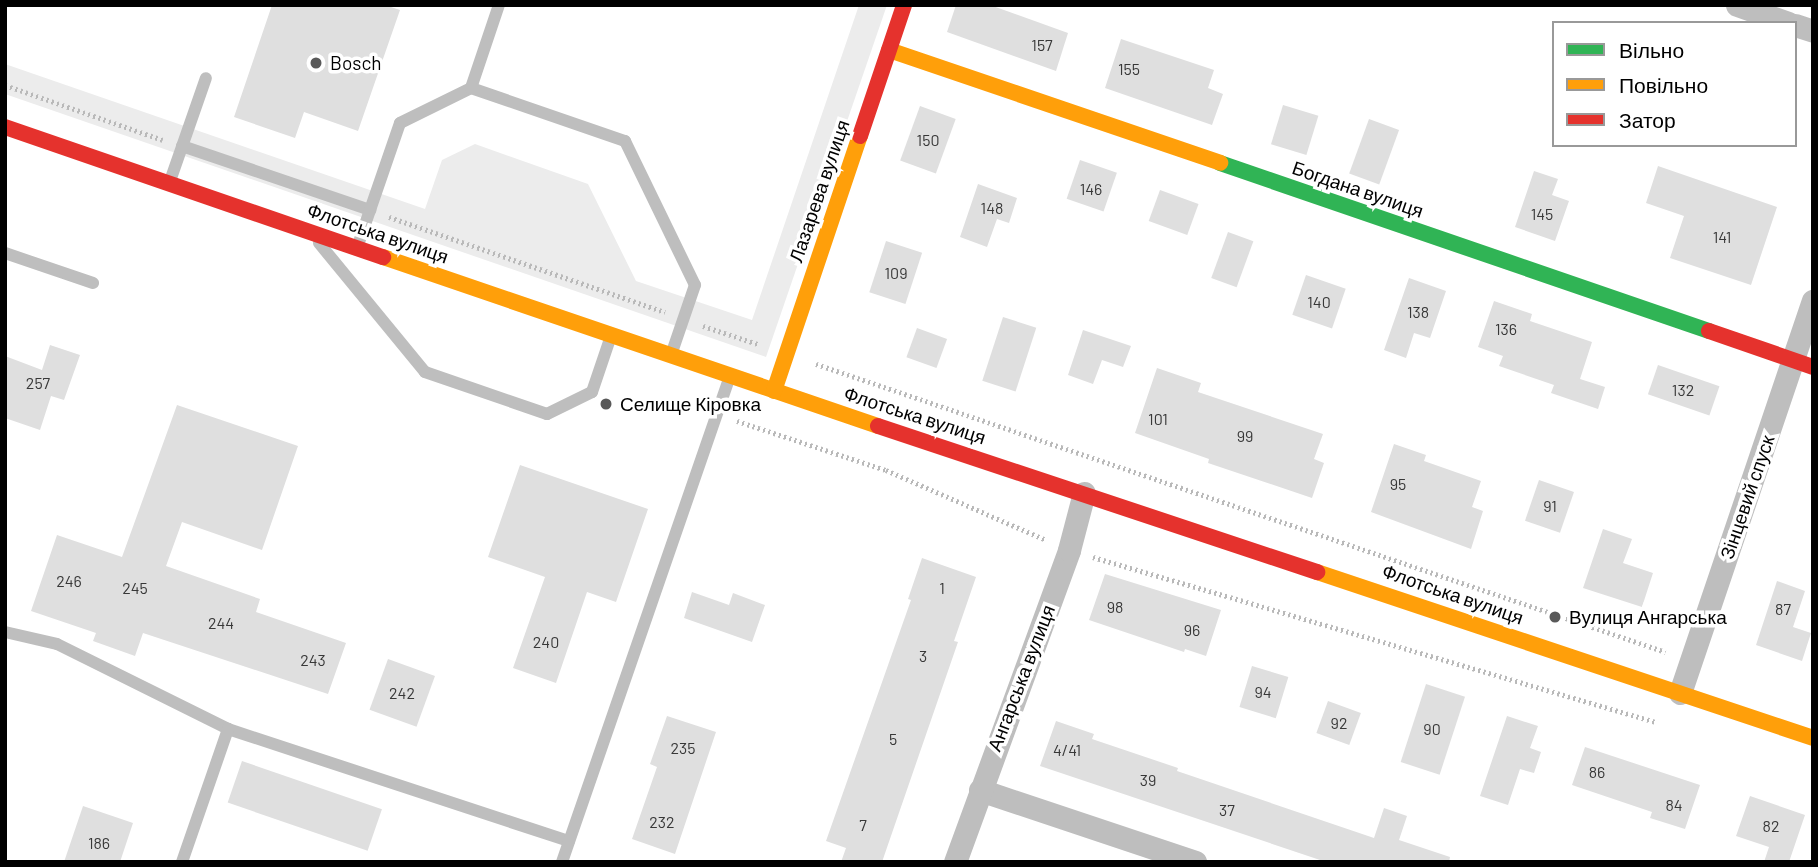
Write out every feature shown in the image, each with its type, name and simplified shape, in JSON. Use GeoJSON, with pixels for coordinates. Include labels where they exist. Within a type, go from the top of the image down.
{"type":"FeatureCollection","features":[{"type":"Feature","properties":{"kind":"street","name":"Лазарева вулиця"},"geometry":{"type":"LineString","coordinates":[[775,391],[904,5]]}},
{"type":"Feature","properties":{"kind":"street"},"geometry":{"type":"LineString","coordinates":[[1737,5],[1782,21]]}},
{"type":"Feature","properties":{"kind":"street","name":"Богдана вулиця"},"geometry":{"type":"LineString","coordinates":[[889,50],[1803,364]]}},
{"type":"Feature","properties":{"kind":"street","name":"Флотська вулиця"},"geometry":{"type":"LineString","coordinates":[[5,127],[730,376],[1813,738]]}},
{"type":"Feature","properties":{"kind":"street","name":"Зінцевий спуск"},"geometry":{"type":"LineString","coordinates":[[1680,693],[1803,364],[1813,302]]}},
{"type":"Feature","properties":{"kind":"street","name":"Ангарська вулиця"},"geometry":{"type":"LineString","coordinates":[[955,862],[1069,550],[1084,493]]}},
{"type":"Feature","properties":{"kind":"street"},"geometry":{"type":"LineString","coordinates":[[980,790],[1195,862]]}},
{"type":"Feature","properties":{"kind":"lane"},"geometry":{"type":"LineString","coordinates":[[471,89],[499,5]]}},
{"type":"Feature","properties":{"kind":"lane"},"geometry":{"type":"LineString","coordinates":[[169,184],[205,78]]}},
{"type":"Feature","properties":{"kind":"lane"},"geometry":{"type":"LineString","coordinates":[[358,248],[400,123],[471,89],[625,141],[695,285],[671,355]]}},
{"type":"Feature","properties":{"kind":"lane"},"geometry":{"type":"LineString","coordinates":[[182,146],[370,211]]}},
{"type":"Feature","properties":{"kind":"lane"},"geometry":{"type":"LineString","coordinates":[[310,232],[425,372],[510,402],[547,414],[592,392],[612,335]]}},
{"type":"Feature","properties":{"kind":"lane"},"geometry":{"type":"LineString","coordinates":[[5,253],[93,283]]}},
{"type":"Feature","properties":{"kind":"lane"},"geometry":{"type":"LineString","coordinates":[[562,862],[730,376]]}},
{"type":"Feature","properties":{"kind":"lane"},"geometry":{"type":"LineString","coordinates":[[5,632],[57,644],[228,729],[569,841]]}},
{"type":"Feature","properties":{"kind":"lane"},"geometry":{"type":"LineString","coordinates":[[182,862],[228,729]]}},
{"type":"Feature","properties":{"kind":"path"},"geometry":{"type":"LineString","coordinates":[[5,85],[182,146]]}},
{"type":"Feature","properties":{"kind":"path"},"geometry":{"type":"LineString","coordinates":[[370,211],[1691,661]]}},
{"type":"Feature","properties":{"kind":"path"},"geometry":{"type":"LineString","coordinates":[[717,414],[886,470],[1069,550],[1664,724]]}},
{"type":"Feature","properties":{"kind":"shaded area"},"geometry":{"type":"Polygon","coordinates":[[[859,5],[887,5],[766,357],[5,94],[5,64],[425,209],[442,160],[475,144],[588,184],[636,281],[752,320],[859,5]]]}},
{"type":"Feature","properties":{"kind":"building"},"geometry":{"type":"Polygon","coordinates":[[[272,5],[385,5],[400,10],[358,131],[304,112],[295,138],[234,117],[272,5]]]}},
{"type":"Feature","properties":{"kind":"building"},"geometry":{"type":"Polygon","coordinates":[[[956,5],[990,5],[1068,33],[1056,71],[947,32],[956,5]]]}},
{"type":"Feature","properties":{"kind":"building"},"geometry":{"type":"Polygon","coordinates":[[[1121,39],[1214,70],[1208,88],[1223,94],[1212,125],[1105,88],[1121,39]]]}},
{"type":"Feature","properties":{"kind":"building"},"geometry":{"type":"Polygon","coordinates":[[[1283,105],[1318,116],[1306,155],[1271,144],[1283,105]]]}},
{"type":"Feature","properties":{"kind":"building"},"geometry":{"type":"Polygon","coordinates":[[[920,106],[956,119],[936,173],[900,161],[920,106]]]}},
{"type":"Feature","properties":{"kind":"building"},"geometry":{"type":"Polygon","coordinates":[[[1369,119],[1399,130],[1379,184],[1349,174],[1369,119]]]}},
{"type":"Feature","properties":{"kind":"building"},"geometry":{"type":"Polygon","coordinates":[[[1080,160],[1117,173],[1104,211],[1067,199],[1080,160]]]}},
{"type":"Feature","properties":{"kind":"building"},"geometry":{"type":"Polygon","coordinates":[[[1658,166],[1777,207],[1751,285],[1670,258],[1684,216],[1646,203],[1658,166]]]}},
{"type":"Feature","properties":{"kind":"building"},"geometry":{"type":"Polygon","coordinates":[[[1534,171],[1558,179],[1552,195],[1569,201],[1555,241],[1515,227],[1534,171]]]}},
{"type":"Feature","properties":{"kind":"building"},"geometry":{"type":"Polygon","coordinates":[[[978,184],[1017,198],[1009,223],[997,219],[987,247],[960,237],[978,184]]]}},
{"type":"Feature","properties":{"kind":"building"},"geometry":{"type":"Polygon","coordinates":[[[1160,190],[1199,204],[1187,235],[1149,221],[1160,190]]]}},
{"type":"Feature","properties":{"kind":"building"},"geometry":{"type":"Polygon","coordinates":[[[1228,232],[1253,241],[1237,287],[1211,278],[1228,232]]]}},
{"type":"Feature","properties":{"kind":"building"},"geometry":{"type":"Polygon","coordinates":[[[886,241],[922,253],[905,304],[869,292],[886,241]]]}},
{"type":"Feature","properties":{"kind":"building"},"geometry":{"type":"Polygon","coordinates":[[[1306,275],[1346,289],[1332,328],[1292,315],[1306,275]]]}},
{"type":"Feature","properties":{"kind":"building"},"geometry":{"type":"Polygon","coordinates":[[[1409,278],[1446,291],[1430,338],[1414,333],[1406,358],[1384,350],[1409,278]]]}},
{"type":"Feature","properties":{"kind":"building"},"geometry":{"type":"Polygon","coordinates":[[[1494,301],[1532,314],[1530,321],[1592,342],[1580,379],[1605,387],[1598,409],[1551,393],[1554,385],[1499,366],[1503,356],[1478,347],[1494,301]]]}},
{"type":"Feature","properties":{"kind":"building"},"geometry":{"type":"Polygon","coordinates":[[[1003,317],[1036,328],[1016,392],[982,381],[1003,317]]]}},
{"type":"Feature","properties":{"kind":"building"},"geometry":{"type":"Polygon","coordinates":[[[917,328],[947,339],[936,368],[906,357],[917,328]]]}},
{"type":"Feature","properties":{"kind":"building"},"geometry":{"type":"Polygon","coordinates":[[[1083,330],[1131,346],[1123,367],[1102,360],[1093,384],[1068,375],[1083,330]]]}},
{"type":"Feature","properties":{"kind":"building"},"geometry":{"type":"Polygon","coordinates":[[[50,345],[80,355],[64,400],[51,396],[40,430],[5,418],[5,356],[42,370],[50,345]]]}},
{"type":"Feature","properties":{"kind":"building"},"geometry":{"type":"Polygon","coordinates":[[[1658,365],[1719,386],[1709,415],[1648,394],[1658,365]]]}},
{"type":"Feature","properties":{"kind":"building"},"geometry":{"type":"Polygon","coordinates":[[[1157,368],[1201,383],[1198,392],[1323,434],[1314,459],[1324,463],[1312,498],[1208,463],[1209,459],[1135,433],[1157,368]]]}},
{"type":"Feature","properties":{"kind":"building"},"geometry":{"type":"Polygon","coordinates":[[[177,405],[298,446],[262,550],[182,522],[166,566],[260,599],[256,612],[346,643],[328,694],[143,633],[135,656],[93,641],[96,633],[31,611],[57,535],[122,557],[177,405]]]}},
{"type":"Feature","properties":{"kind":"building"},"geometry":{"type":"Polygon","coordinates":[[[1394,444],[1426,455],[1424,461],[1481,481],[1472,507],[1483,511],[1471,549],[1371,512],[1394,444]]]}},
{"type":"Feature","properties":{"kind":"building"},"geometry":{"type":"Polygon","coordinates":[[[520,465],[648,509],[616,602],[587,592],[556,683],[513,668],[545,577],[488,557],[520,465]]]}},
{"type":"Feature","properties":{"kind":"building"},"geometry":{"type":"Polygon","coordinates":[[[1539,480],[1574,492],[1560,533],[1525,521],[1539,480]]]}},
{"type":"Feature","properties":{"kind":"building"},"geometry":{"type":"Polygon","coordinates":[[[1603,529],[1632,539],[1623,563],[1653,573],[1642,607],[1583,588],[1603,529]]]}},
{"type":"Feature","properties":{"kind":"building"},"geometry":{"type":"Polygon","coordinates":[[[922,558],[976,577],[954,641],[958,642],[882,862],[841,862],[846,848],[826,841],[911,600],[908,599],[922,558]]]}},
{"type":"Feature","properties":{"kind":"building"},"geometry":{"type":"Polygon","coordinates":[[[1105,574],[1221,610],[1206,656],[1185,649],[1184,652],[1089,620],[1105,574]]]}},
{"type":"Feature","properties":{"kind":"building"},"geometry":{"type":"Polygon","coordinates":[[[1777,581],[1805,591],[1793,627],[1811,633],[1802,661],[1756,645],[1777,581]]]}},
{"type":"Feature","properties":{"kind":"building"},"geometry":{"type":"Polygon","coordinates":[[[692,592],[729,605],[733,593],[765,605],[752,642],[684,618],[692,592]]]}},
{"type":"Feature","properties":{"kind":"building"},"geometry":{"type":"Polygon","coordinates":[[[388,659],[435,676],[417,727],[370,710],[388,659]]]}},
{"type":"Feature","properties":{"kind":"building"},"geometry":{"type":"Polygon","coordinates":[[[1252,666],[1288,677],[1276,718],[1239,707],[1252,666]]]}},
{"type":"Feature","properties":{"kind":"building"},"geometry":{"type":"Polygon","coordinates":[[[1426,684],[1465,697],[1440,775],[1401,762],[1426,684]]]}},
{"type":"Feature","properties":{"kind":"building"},"geometry":{"type":"Polygon","coordinates":[[[1328,701],[1361,713],[1349,745],[1316,733],[1328,701]]]}},
{"type":"Feature","properties":{"kind":"building"},"geometry":{"type":"Polygon","coordinates":[[[667,716],[716,732],[675,854],[632,839],[657,767],[650,764],[667,716]]]}},
{"type":"Feature","properties":{"kind":"building"},"geometry":{"type":"Polygon","coordinates":[[[1507,716],[1538,726],[1530,748],[1541,752],[1534,773],[1520,769],[1508,805],[1480,796],[1507,716]]]}},
{"type":"Feature","properties":{"kind":"building"},"geometry":{"type":"Polygon","coordinates":[[[1056,721],[1094,734],[1092,739],[1178,768],[1177,771],[1374,838],[1384,808],[1407,816],[1399,840],[1450,857],[1449,862],[1326,862],[1040,766],[1056,721]]]}},
{"type":"Feature","properties":{"kind":"building"},"geometry":{"type":"Polygon","coordinates":[[[1585,747],[1700,785],[1685,829],[1650,818],[1652,812],[1572,785],[1585,747]]]}},
{"type":"Feature","properties":{"kind":"building"},"geometry":{"type":"Polygon","coordinates":[[[242,761],[382,809],[368,851],[228,803],[242,761]]]}},
{"type":"Feature","properties":{"kind":"building"},"geometry":{"type":"Polygon","coordinates":[[[1750,796],[1805,815],[1789,862],[1764,862],[1769,847],[1736,836],[1750,796]]]}},
{"type":"Feature","properties":{"kind":"building"},"geometry":{"type":"Polygon","coordinates":[[[83,806],[133,823],[120,862],[64,862],[83,806]]]}},
{"type":"Feature","properties":{"kind":"traffic: fast"},"geometry":{"type":"LineString","coordinates":[[1220,163],[1709,331]]}},
{"type":"Feature","properties":{"kind":"traffic: slow"},"geometry":{"type":"LineString","coordinates":[[889,50],[1220,163]]}},
{"type":"Feature","properties":{"kind":"traffic: slow"},"geometry":{"type":"LineString","coordinates":[[774,391],[860,136]]}},
{"type":"Feature","properties":{"kind":"traffic: slow"},"geometry":{"type":"LineString","coordinates":[[383,257],[878,426]]}},
{"type":"Feature","properties":{"kind":"traffic: slow"},"geometry":{"type":"LineString","coordinates":[[1317,572],[1813,738]]}},
{"type":"Feature","properties":{"kind":"traffic: jam"},"geometry":{"type":"LineString","coordinates":[[860,136],[904,5]]}},
{"type":"Feature","properties":{"kind":"traffic: jam"},"geometry":{"type":"LineString","coordinates":[[5,127],[383,257]]}},
{"type":"Feature","properties":{"kind":"traffic: jam"},"geometry":{"type":"LineString","coordinates":[[1709,331],[1813,367]]}},
{"type":"Feature","properties":{"kind":"traffic: jam"},"geometry":{"type":"LineString","coordinates":[[878,426],[1317,572]]}},
{"type":"Feature","properties":{"kind":"place","name":"Bosch"},"geometry":{"type":"Point","coordinates":[316,63]}},
{"type":"Feature","properties":{"kind":"place","name":"Селище Кіровка"},"geometry":{"type":"Point","coordinates":[606,404]}},
{"type":"Feature","properties":{"kind":"place","name":"Вулиця Ангарська"},"geometry":{"type":"Point","coordinates":[1555,617]}}]}
